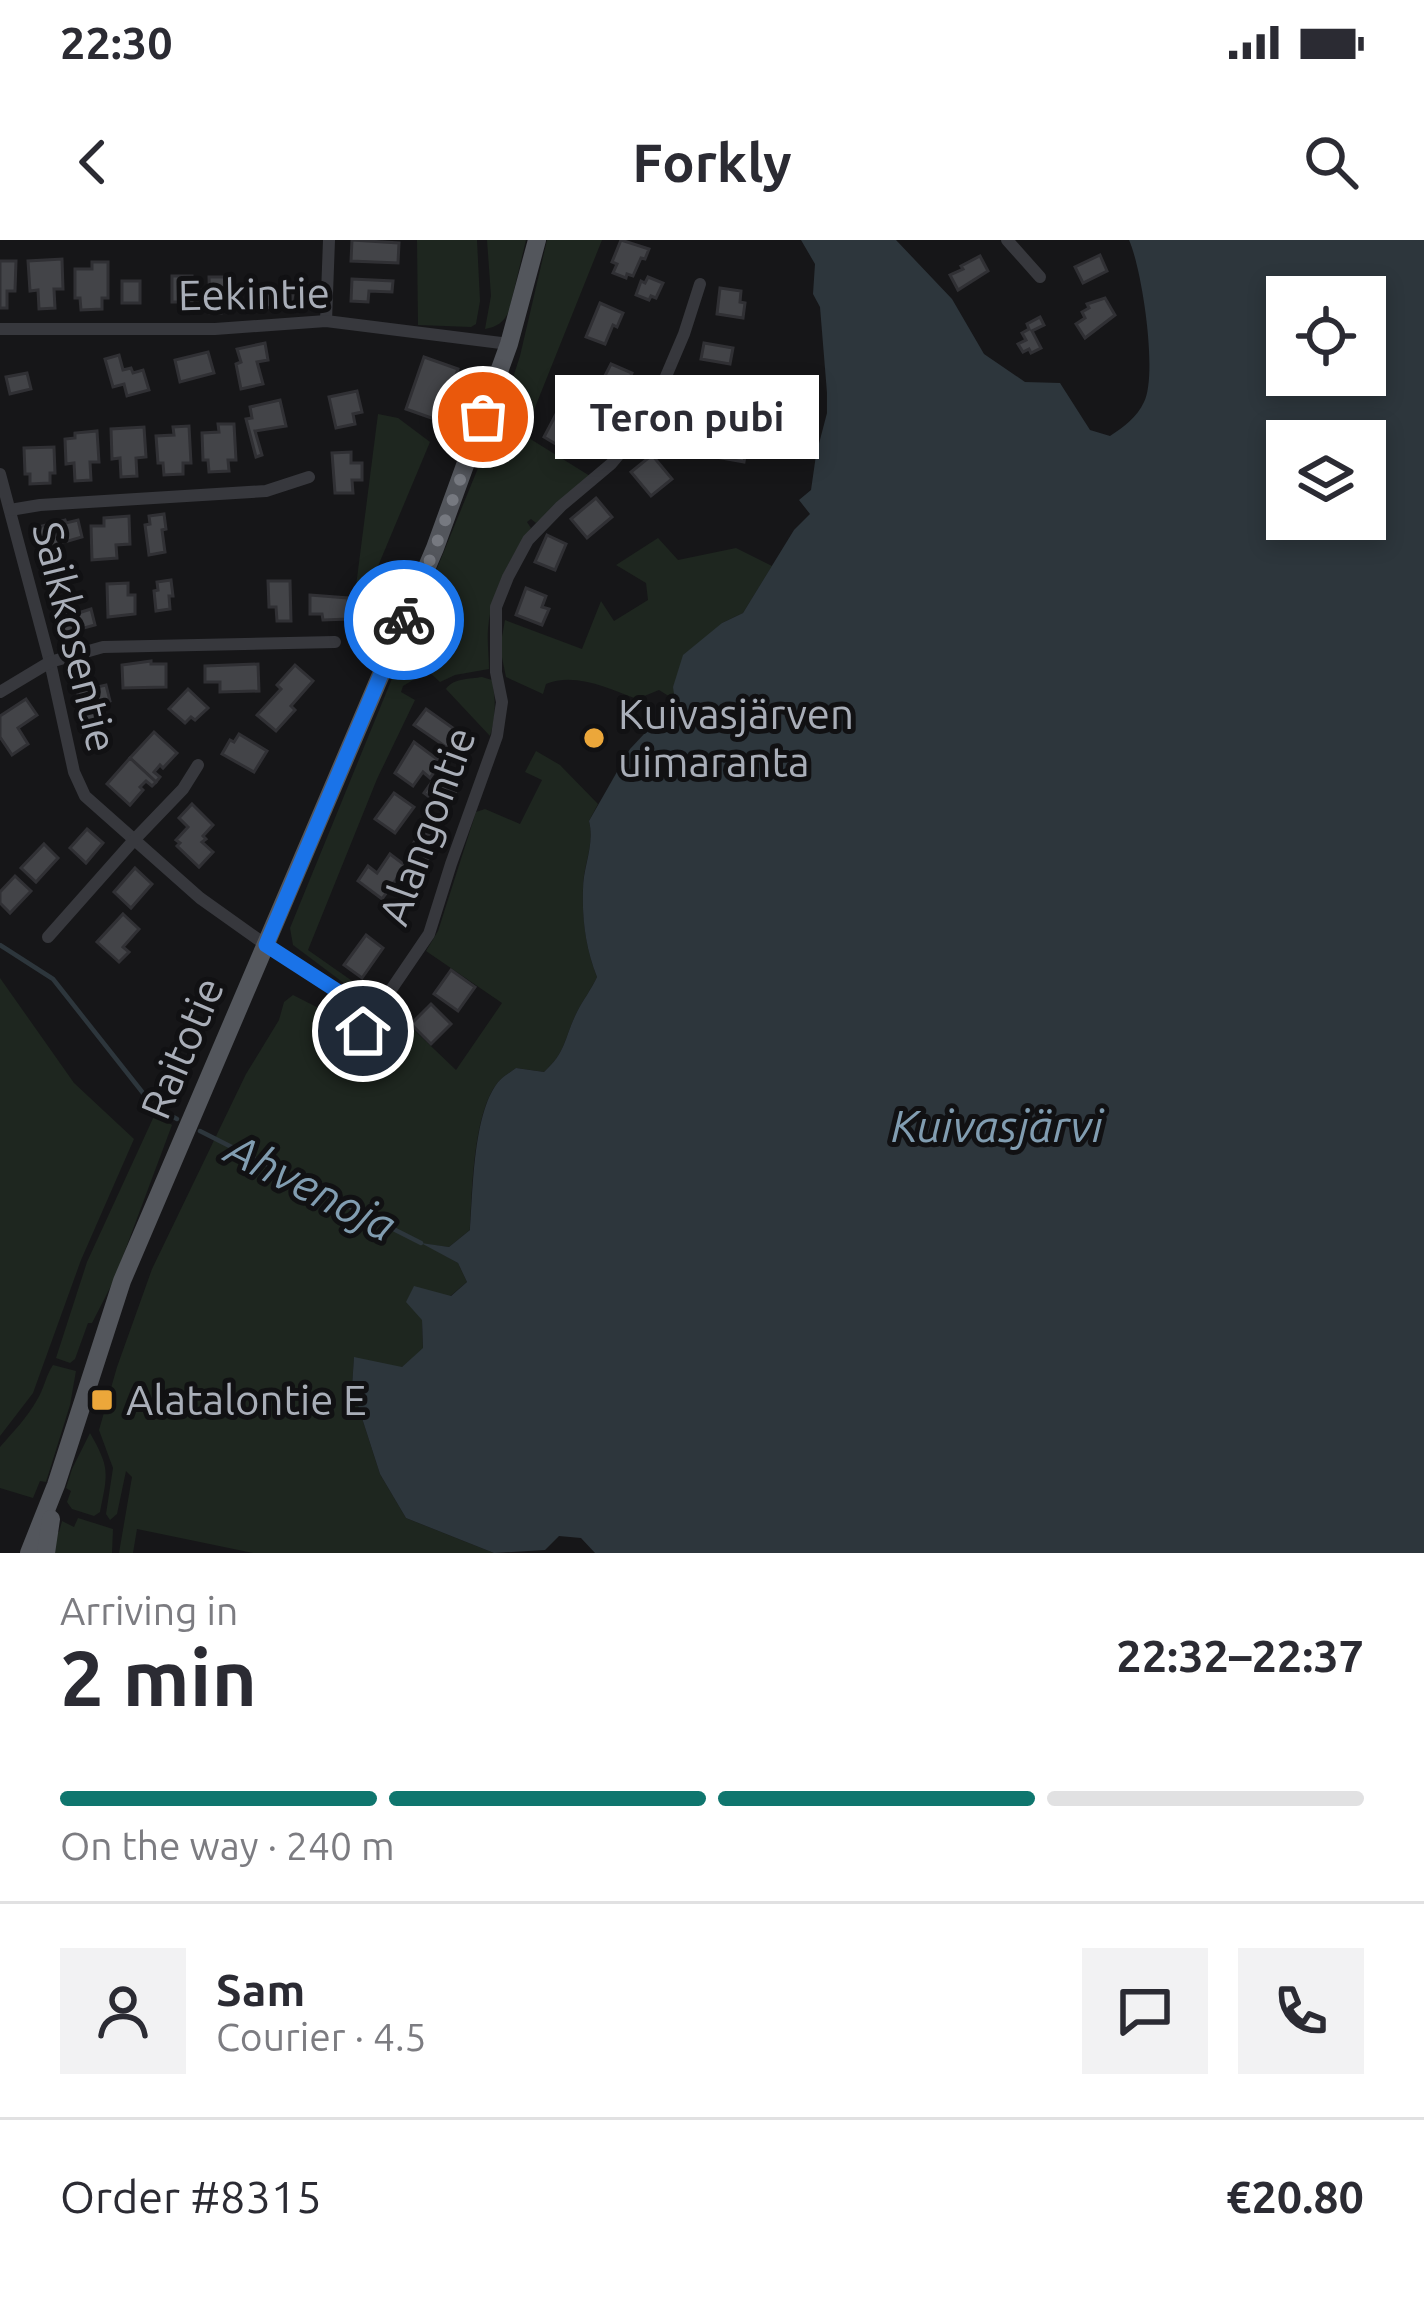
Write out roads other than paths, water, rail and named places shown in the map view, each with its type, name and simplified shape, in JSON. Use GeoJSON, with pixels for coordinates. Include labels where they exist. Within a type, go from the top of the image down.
{"type":"FeatureCollection","features":[{"type":"Feature","properties":{"kind":"main road","name":"Raitotie"},"geometry":{"type":"LineString","coordinates":[[29,1553],[122,1281],[435,548],[509,344],[537,240]]}},
{"type":"Feature","properties":{"kind":"main road","name":"Raitotie"},"geometry":{"type":"LineString","coordinates":[[46,1553],[56,1485]]}},
{"type":"Feature","properties":{"kind":"street"},"geometry":{"type":"LineString","coordinates":[[326,321],[328,240]]}},
{"type":"Feature","properties":{"kind":"street"},"geometry":{"type":"LineString","coordinates":[[1006,240],[1040,278]]}},
{"type":"Feature","properties":{"kind":"street","name":"Alangontie"},"geometry":{"type":"LineString","coordinates":[[363,1031],[429,934],[497,736],[502,702],[496,672],[496,608],[508,577],[528,540],[611,464],[647,421],[700,284]]}},
{"type":"Feature","properties":{"kind":"street","name":"Eekintie"},"geometry":{"type":"LineString","coordinates":[[0,328],[214,329],[326,321],[509,344]]}},
{"type":"Feature","properties":{"kind":"street","name":"Saikkosentie"},"geometry":{"type":"LineString","coordinates":[[0,474],[76,781],[86,796],[200,898],[266,945]]}},
{"type":"Feature","properties":{"kind":"street"},"geometry":{"type":"LineString","coordinates":[[10,509],[266,491],[310,476]]}},
{"type":"Feature","properties":{"kind":"street"},"geometry":{"type":"LineString","coordinates":[[0,692],[50,662],[104,647],[335,642]]}},
{"type":"Feature","properties":{"kind":"street"},"geometry":{"type":"LineString","coordinates":[[48,937],[183,789],[198,765]]}},
{"type":"Feature","properties":{"kind":"street"},"geometry":{"type":"LineString","coordinates":[[266,945],[373,1014]]}},
{"type":"Feature","properties":{"kind":"water","name":"Kuivasjärvi"},"geometry":{"type":"Polygon","coordinates":[[[801,240],[896,240],[952,299],[984,354],[1025,382],[1060,383],[1090,430],[1110,436],[1138,412],[1148,388],[1147,321],[1129,240],[1424,240],[1424,1553],[595,1553],[581,1538],[559,1536],[545,1550],[494,1553],[406,1518],[380,1474],[352,1387],[354,1357],[402,1367],[423,1348],[422,1320],[406,1302],[414,1286],[451,1296],[467,1282],[458,1263],[421,1243],[449,1247],[470,1230],[476,1151],[491,1093],[516,1068],[544,1072],[561,1051],[597,977],[583,913],[589,821],[630,749],[675,701],[673,687],[683,655],[722,623],[743,613],[794,530],[810,514],[799,500],[811,490],[827,413],[820,307],[813,294],[815,264],[801,240]]]}},
{"type":"Feature","properties":{"kind":"waterway","name":"Ahvenoja"},"geometry":{"type":"LineString","coordinates":[[0,945],[53,979],[143,1093]]}},
{"type":"Feature","properties":{"kind":"waterway","name":"Ahvenoja"},"geometry":{"type":"LineString","coordinates":[[161,1110],[177,1119]]}},
{"type":"Feature","properties":{"kind":"waterway","name":"Ahvenoja"},"geometry":{"type":"LineString","coordinates":[[200,1131],[421,1243]]}},
{"type":"Feature","properties":{"kind":"place","name":"Teron pubi"},"geometry":{"type":"Point","coordinates":[483,417]}},
{"type":"Feature","properties":{"kind":"place","name":"Kuivasjärven uimaranta"},"geometry":{"type":"Point","coordinates":[594,738]}},
{"type":"Feature","properties":{"kind":"place","name":"Alatalontie E"},"geometry":{"type":"Point","coordinates":[102,1400]}}]}
